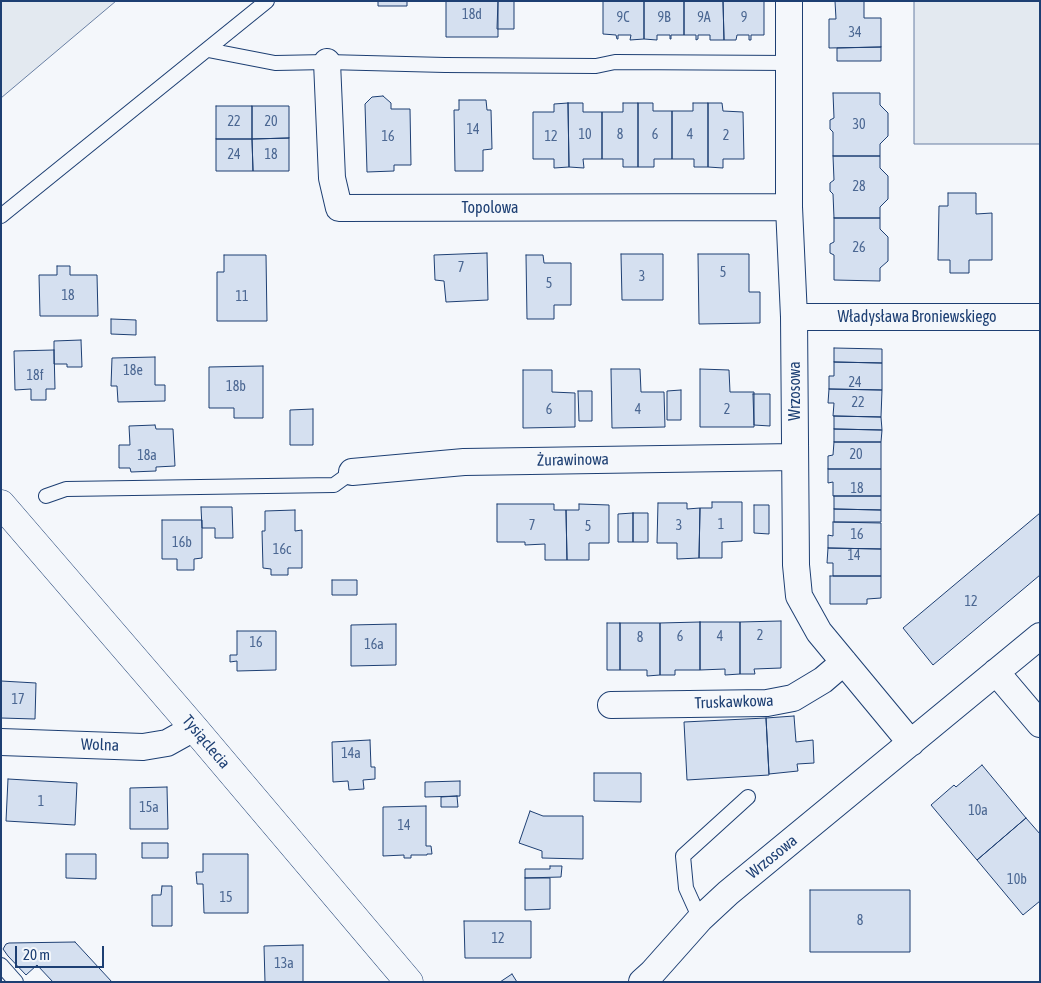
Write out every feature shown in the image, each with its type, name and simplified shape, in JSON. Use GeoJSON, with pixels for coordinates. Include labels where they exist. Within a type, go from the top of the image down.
{"type":"FeatureCollection","features":[{"type":"Feature","properties":{"kind":"street","name":"Wrzosowa"},"geometry":{"type":"LineString","coordinates":[[789,1],[789,207],[794,317],[796,565],[800,596],[819,632],[911,743]]}},
{"type":"Feature","properties":{"kind":"street","name":"Topolowa"},"geometry":{"type":"LineString","coordinates":[[327,62],[332,178],[339,208],[789,207]]}},
{"type":"Feature","properties":{"kind":"street","name":"Władysława Broniewskiego"},"geometry":{"type":"LineString","coordinates":[[794,317],[1040,317]]}},
{"type":"Feature","properties":{"kind":"street","name":"Żurawinowa"},"geometry":{"type":"LineString","coordinates":[[352,472],[464,462],[795,457]]}},
{"type":"Feature","properties":{"kind":"street","name":"Tysiąclecia"},"geometry":{"type":"LineString","coordinates":[[6,518],[194,728],[409,982]]}},
{"type":"Feature","properties":{"kind":"street","name":"Wrzosowa"},"geometry":{"type":"LineString","coordinates":[[642,982],[728,893],[1040,636]]}},
{"type":"Feature","properties":{"kind":"street","name":"Truskawkowa"},"geometry":{"type":"LineString","coordinates":[[612,705],[767,703],[793,698],[822,680],[844,662]]}},
{"type":"Feature","properties":{"kind":"street"},"geometry":{"type":"LineString","coordinates":[[996,672],[1040,724]]}},
{"type":"Feature","properties":{"kind":"street","name":"Wolna"},"geometry":{"type":"LineString","coordinates":[[1,742],[143,747],[167,743],[194,728]]}},
{"type":"Feature","properties":{"kind":"lane"},"geometry":{"type":"LineString","coordinates":[[1,216],[267,1]]}},
{"type":"Feature","properties":{"kind":"lane"},"geometry":{"type":"LineString","coordinates":[[208,50],[275,63],[596,66],[615,62],[789,63]]}},
{"type":"Feature","properties":{"kind":"lane"},"geometry":{"type":"LineString","coordinates":[[46,496],[66,489],[334,485],[352,472]]}},
{"type":"Feature","properties":{"kind":"lane"},"geometry":{"type":"LineString","coordinates":[[700,920],[686,888],[683,856],[748,797]]}},
{"type":"Feature","properties":{"kind":"lane"},"geometry":{"type":"LineString","coordinates":[[1,966],[16,982]]}},
{"type":"Feature","properties":{"kind":"shaded area"},"geometry":{"type":"Polygon","coordinates":[[[1,1],[116,1],[1,98],[1,1]]]}},
{"type":"Feature","properties":{"kind":"shaded area"},"geometry":{"type":"Polygon","coordinates":[[[914,1],[1040,1],[1040,144],[914,144],[914,1]]]}},
{"type":"Feature","properties":{"kind":"building"},"geometry":{"type":"Polygon","coordinates":[[[378,1],[407,1],[407,6],[378,6],[378,1]]]}},
{"type":"Feature","properties":{"kind":"building"},"geometry":{"type":"Polygon","coordinates":[[[446,1],[498,1],[498,37],[446,37],[446,1]]]}},
{"type":"Feature","properties":{"kind":"building"},"geometry":{"type":"Polygon","coordinates":[[[498,1],[514,1],[514,29],[497,29],[498,1]]]}},
{"type":"Feature","properties":{"kind":"building"},"geometry":{"type":"Polygon","coordinates":[[[603,1],[644,1],[644,39],[630,40],[631,35],[618,35],[617,39],[616,35],[603,34],[603,1]]]}},
{"type":"Feature","properties":{"kind":"building"},"geometry":{"type":"Polygon","coordinates":[[[644,1],[684,1],[684,35],[671,35],[670,39],[670,35],[657,35],[657,40],[644,39],[644,1]]]}},
{"type":"Feature","properties":{"kind":"building"},"geometry":{"type":"Polygon","coordinates":[[[684,1],[723,1],[724,40],[710,40],[710,35],[698,35],[696,40],[696,35],[684,35],[684,1]]]}},
{"type":"Feature","properties":{"kind":"building"},"geometry":{"type":"Polygon","coordinates":[[[723,1],[764,1],[764,35],[751,35],[751,40],[749,40],[749,35],[737,35],[736,40],[724,40],[723,1]]]}},
{"type":"Feature","properties":{"kind":"building"},"geometry":{"type":"Polygon","coordinates":[[[835,1],[864,1],[864,18],[881,18],[881,47],[829,48],[829,19],[836,19],[835,1]]]}},
{"type":"Feature","properties":{"kind":"building"},"geometry":{"type":"Polygon","coordinates":[[[881,47],[881,61],[837,61],[837,48],[881,47]]]}},
{"type":"Feature","properties":{"kind":"building"},"geometry":{"type":"Polygon","coordinates":[[[833,93],[880,93],[880,105],[888,113],[888,136],[880,144],[880,156],[833,156],[833,132],[830,129],[830,120],[834,118],[833,93]]]}},
{"type":"Feature","properties":{"kind":"building"},"geometry":{"type":"Polygon","coordinates":[[[383,96],[391,103],[391,109],[410,109],[411,165],[394,165],[394,171],[367,172],[365,104],[372,97],[383,96]]]}},
{"type":"Feature","properties":{"kind":"building"},"geometry":{"type":"Polygon","coordinates":[[[459,100],[486,100],[487,110],[491,110],[492,149],[483,150],[483,171],[455,171],[454,110],[459,110],[459,100]]]}},
{"type":"Feature","properties":{"kind":"building"},"geometry":{"type":"Polygon","coordinates":[[[568,103],[583,103],[583,112],[602,112],[602,159],[583,159],[584,168],[569,167],[568,103]]]}},
{"type":"Feature","properties":{"kind":"building"},"geometry":{"type":"Polygon","coordinates":[[[568,103],[569,167],[554,168],[554,159],[533,159],[533,112],[554,112],[554,104],[568,103]]]}},
{"type":"Feature","properties":{"kind":"building"},"geometry":{"type":"Polygon","coordinates":[[[623,103],[638,103],[638,167],[623,167],[623,159],[602,159],[602,112],[623,112],[623,103]]]}},
{"type":"Feature","properties":{"kind":"building"},"geometry":{"type":"Polygon","coordinates":[[[638,103],[653,103],[653,111],[672,111],[672,159],[654,159],[654,167],[638,167],[638,103]]]}},
{"type":"Feature","properties":{"kind":"building"},"geometry":{"type":"Polygon","coordinates":[[[693,103],[708,103],[708,167],[694,167],[694,159],[672,159],[672,111],[693,111],[693,103]]]}},
{"type":"Feature","properties":{"kind":"building"},"geometry":{"type":"Polygon","coordinates":[[[708,103],[722,103],[723,111],[743,112],[744,159],[723,159],[723,168],[708,167],[708,103]]]}},
{"type":"Feature","properties":{"kind":"building"},"geometry":{"type":"Polygon","coordinates":[[[216,106],[252,106],[252,139],[216,139],[216,106]]]}},
{"type":"Feature","properties":{"kind":"building"},"geometry":{"type":"Polygon","coordinates":[[[252,106],[289,106],[289,138],[252,139],[252,106]]]}},
{"type":"Feature","properties":{"kind":"building"},"geometry":{"type":"Polygon","coordinates":[[[289,138],[289,171],[253,171],[252,139],[289,138]]]}},
{"type":"Feature","properties":{"kind":"building"},"geometry":{"type":"Polygon","coordinates":[[[216,139],[252,139],[253,171],[216,171],[216,139]]]}},
{"type":"Feature","properties":{"kind":"building"},"geometry":{"type":"Polygon","coordinates":[[[833,156],[880,156],[880,168],[888,176],[888,199],[880,207],[880,218],[834,218],[833,194],[830,191],[830,183],[834,180],[833,156]]]}},
{"type":"Feature","properties":{"kind":"building"},"geometry":{"type":"Polygon","coordinates":[[[948,193],[976,193],[976,214],[992,213],[992,260],[969,260],[969,273],[950,273],[950,260],[938,260],[939,206],[948,206],[948,193]]]}},
{"type":"Feature","properties":{"kind":"building"},"geometry":{"type":"Polygon","coordinates":[[[834,218],[880,218],[880,229],[888,237],[888,261],[880,268],[880,281],[834,280],[834,255],[830,253],[830,244],[834,242],[834,218]]]}},
{"type":"Feature","properties":{"kind":"building"},"geometry":{"type":"Polygon","coordinates":[[[487,253],[488,300],[446,302],[444,281],[435,280],[434,255],[487,253]]]}},
{"type":"Feature","properties":{"kind":"building"},"geometry":{"type":"Polygon","coordinates":[[[621,254],[663,254],[663,300],[622,300],[621,254]]]}},
{"type":"Feature","properties":{"kind":"building"},"geometry":{"type":"Polygon","coordinates":[[[698,254],[749,254],[749,292],[760,292],[760,323],[699,324],[698,254]]]}},
{"type":"Feature","properties":{"kind":"building"},"geometry":{"type":"Polygon","coordinates":[[[224,255],[266,255],[267,321],[217,321],[217,272],[224,272],[224,255]]]}},
{"type":"Feature","properties":{"kind":"building"},"geometry":{"type":"Polygon","coordinates":[[[526,255],[543,255],[544,263],[571,263],[571,305],[554,305],[554,319],[527,319],[526,255]]]}},
{"type":"Feature","properties":{"kind":"building"},"geometry":{"type":"Polygon","coordinates":[[[57,266],[70,266],[70,275],[97,275],[98,316],[40,316],[39,275],[57,275],[57,266]]]}},
{"type":"Feature","properties":{"kind":"building"},"geometry":{"type":"Polygon","coordinates":[[[111,319],[136,320],[136,335],[111,334],[111,319]]]}},
{"type":"Feature","properties":{"kind":"building"},"geometry":{"type":"Polygon","coordinates":[[[81,340],[82,367],[67,367],[67,364],[54,364],[54,341],[81,340]]]}},
{"type":"Feature","properties":{"kind":"building"},"geometry":{"type":"Polygon","coordinates":[[[834,348],[882,349],[882,363],[834,362],[834,348]]]}},
{"type":"Feature","properties":{"kind":"building"},"geometry":{"type":"Polygon","coordinates":[[[54,350],[55,389],[46,389],[46,400],[31,400],[31,389],[15,390],[14,351],[54,350]]]}},
{"type":"Feature","properties":{"kind":"building"},"geometry":{"type":"Polygon","coordinates":[[[155,357],[155,385],[165,385],[165,401],[118,402],[117,386],[111,386],[112,358],[155,357]]]}},
{"type":"Feature","properties":{"kind":"building"},"geometry":{"type":"Polygon","coordinates":[[[834,362],[882,363],[882,390],[829,389],[829,376],[834,376],[834,362]]]}},
{"type":"Feature","properties":{"kind":"building"},"geometry":{"type":"Polygon","coordinates":[[[263,366],[263,418],[234,418],[234,408],[209,408],[209,367],[263,366]]]}},
{"type":"Feature","properties":{"kind":"building"},"geometry":{"type":"Polygon","coordinates":[[[611,369],[640,369],[641,392],[664,392],[665,427],[612,428],[611,369]]]}},
{"type":"Feature","properties":{"kind":"building"},"geometry":{"type":"Polygon","coordinates":[[[700,369],[729,370],[730,392],[754,392],[754,427],[700,427],[700,369]]]}},
{"type":"Feature","properties":{"kind":"building"},"geometry":{"type":"Polygon","coordinates":[[[523,370],[552,370],[552,392],[575,393],[575,427],[523,428],[523,370]]]}},
{"type":"Feature","properties":{"kind":"building"},"geometry":{"type":"Polygon","coordinates":[[[829,389],[882,390],[881,417],[833,416],[834,403],[828,403],[829,389]]]}},
{"type":"Feature","properties":{"kind":"building"},"geometry":{"type":"Polygon","coordinates":[[[681,390],[681,420],[667,420],[667,391],[681,390]]]}},
{"type":"Feature","properties":{"kind":"building"},"geometry":{"type":"Polygon","coordinates":[[[578,391],[592,391],[592,421],[579,421],[578,391]]]}},
{"type":"Feature","properties":{"kind":"building"},"geometry":{"type":"Polygon","coordinates":[[[753,394],[770,394],[770,426],[754,425],[753,394]]]}},
{"type":"Feature","properties":{"kind":"building"},"geometry":{"type":"Polygon","coordinates":[[[313,409],[313,445],[290,445],[290,410],[313,409]]]}},
{"type":"Feature","properties":{"kind":"building"},"geometry":{"type":"Polygon","coordinates":[[[834,416],[881,417],[882,430],[834,429],[834,416]]]}},
{"type":"Feature","properties":{"kind":"building"},"geometry":{"type":"Polygon","coordinates":[[[155,425],[156,429],[173,429],[175,466],[156,467],[156,471],[131,472],[130,468],[119,468],[119,445],[130,445],[129,426],[155,425]]]}},
{"type":"Feature","properties":{"kind":"building"},"geometry":{"type":"Polygon","coordinates":[[[834,429],[882,430],[881,442],[834,442],[834,429]]]}},
{"type":"Feature","properties":{"kind":"building"},"geometry":{"type":"Polygon","coordinates":[[[834,442],[881,442],[881,469],[828,469],[828,456],[833,455],[834,442]]]}},
{"type":"Feature","properties":{"kind":"building"},"geometry":{"type":"Polygon","coordinates":[[[828,469],[881,469],[881,496],[833,496],[833,482],[828,483],[828,469]]]}},
{"type":"Feature","properties":{"kind":"building"},"geometry":{"type":"Polygon","coordinates":[[[834,496],[881,496],[881,510],[834,509],[834,496]]]}},
{"type":"Feature","properties":{"kind":"building"},"geometry":{"type":"Polygon","coordinates":[[[712,502],[742,502],[742,541],[722,542],[722,558],[699,558],[700,508],[712,508],[712,502]]]}},
{"type":"Feature","properties":{"kind":"building"},"geometry":{"type":"Polygon","coordinates":[[[658,503],[687,503],[687,509],[700,508],[699,558],[677,559],[677,543],[657,543],[658,503]]]}},
{"type":"Feature","properties":{"kind":"building"},"geometry":{"type":"Polygon","coordinates":[[[497,504],[554,504],[554,510],[566,510],[567,560],[545,560],[545,544],[525,545],[525,542],[497,542],[497,504]]]}},
{"type":"Feature","properties":{"kind":"building"},"geometry":{"type":"Polygon","coordinates":[[[579,504],[609,505],[609,543],[589,543],[589,560],[567,560],[566,510],[579,510],[579,504]]]}},
{"type":"Feature","properties":{"kind":"building"},"geometry":{"type":"Polygon","coordinates":[[[754,505],[769,505],[769,534],[754,533],[754,505]]]}},
{"type":"Feature","properties":{"kind":"building"},"geometry":{"type":"Polygon","coordinates":[[[201,507],[232,507],[233,538],[215,538],[215,528],[202,528],[201,507]]]}},
{"type":"Feature","properties":{"kind":"building"},"geometry":{"type":"Polygon","coordinates":[[[834,509],[881,510],[881,522],[834,522],[834,509]]]}},
{"type":"Feature","properties":{"kind":"building"},"geometry":{"type":"Polygon","coordinates":[[[295,510],[295,531],[302,530],[302,568],[288,568],[288,575],[271,575],[271,569],[263,568],[262,531],[265,531],[265,511],[295,510]]]}},
{"type":"Feature","properties":{"kind":"building"},"geometry":{"type":"Polygon","coordinates":[[[633,513],[633,542],[618,542],[618,514],[633,513]]]}},
{"type":"Feature","properties":{"kind":"building"},"geometry":{"type":"Polygon","coordinates":[[[633,513],[648,513],[648,542],[633,542],[633,513]]]}},
{"type":"Feature","properties":{"kind":"building"},"geometry":{"type":"Polygon","coordinates":[[[1040,513],[1040,575],[933,665],[903,628],[1040,513]]]}},
{"type":"Feature","properties":{"kind":"building"},"geometry":{"type":"Polygon","coordinates":[[[162,520],[202,520],[202,558],[194,559],[194,570],[177,570],[177,559],[162,559],[162,520]]]}},
{"type":"Feature","properties":{"kind":"building"},"geometry":{"type":"Polygon","coordinates":[[[833,522],[881,523],[881,549],[828,548],[828,535],[833,536],[833,522]]]}},
{"type":"Feature","properties":{"kind":"building"},"geometry":{"type":"Polygon","coordinates":[[[828,548],[881,549],[881,576],[833,576],[833,563],[827,563],[828,548]]]}},
{"type":"Feature","properties":{"kind":"building"},"geometry":{"type":"Polygon","coordinates":[[[830,576],[881,576],[881,598],[867,599],[867,604],[830,604],[830,576]]]}},
{"type":"Feature","properties":{"kind":"building"},"geometry":{"type":"Polygon","coordinates":[[[332,580],[357,580],[357,595],[332,595],[332,580]]]}},
{"type":"Feature","properties":{"kind":"building"},"geometry":{"type":"Polygon","coordinates":[[[781,621],[781,668],[754,669],[755,674],[740,674],[740,622],[781,621]]]}},
{"type":"Feature","properties":{"kind":"building"},"geometry":{"type":"Polygon","coordinates":[[[700,622],[740,622],[740,674],[725,675],[725,669],[700,670],[700,622]]]}},
{"type":"Feature","properties":{"kind":"building"},"geometry":{"type":"Polygon","coordinates":[[[700,622],[700,670],[675,670],[675,675],[660,675],[660,623],[700,622]]]}},
{"type":"Feature","properties":{"kind":"building"},"geometry":{"type":"Polygon","coordinates":[[[607,623],[620,623],[620,670],[607,670],[607,623]]]}},
{"type":"Feature","properties":{"kind":"building"},"geometry":{"type":"Polygon","coordinates":[[[620,623],[660,623],[660,675],[647,676],[647,670],[620,670],[620,623]]]}},
{"type":"Feature","properties":{"kind":"building"},"geometry":{"type":"Polygon","coordinates":[[[396,624],[396,665],[351,666],[351,625],[396,624]]]}},
{"type":"Feature","properties":{"kind":"building"},"geometry":{"type":"Polygon","coordinates":[[[237,631],[276,631],[276,670],[237,671],[237,661],[230,662],[230,655],[237,655],[237,631]]]}},
{"type":"Feature","properties":{"kind":"building"},"geometry":{"type":"Polygon","coordinates":[[[1,681],[36,683],[35,719],[1,718],[1,681]]]}},
{"type":"Feature","properties":{"kind":"building"},"geometry":{"type":"Polygon","coordinates":[[[794,716],[796,742],[813,740],[814,763],[797,764],[798,771],[769,774],[766,718],[794,716]]]}},
{"type":"Feature","properties":{"kind":"building"},"geometry":{"type":"Polygon","coordinates":[[[766,718],[769,775],[687,780],[684,722],[766,718]]]}},
{"type":"Feature","properties":{"kind":"building"},"geometry":{"type":"Polygon","coordinates":[[[370,740],[371,767],[375,767],[375,779],[363,780],[364,789],[349,790],[348,781],[333,782],[332,742],[370,740]]]}},
{"type":"Feature","properties":{"kind":"building"},"geometry":{"type":"Polygon","coordinates":[[[982,765],[1026,818],[977,860],[931,805],[954,785],[956,787],[982,765]]]}},
{"type":"Feature","properties":{"kind":"building"},"geometry":{"type":"Polygon","coordinates":[[[594,773],[641,773],[641,802],[594,801],[594,773]]]}},
{"type":"Feature","properties":{"kind":"building"},"geometry":{"type":"Polygon","coordinates":[[[8,779],[77,783],[75,825],[6,821],[8,779]]]}},
{"type":"Feature","properties":{"kind":"building"},"geometry":{"type":"Polygon","coordinates":[[[460,781],[460,796],[425,797],[425,782],[460,781]]]}},
{"type":"Feature","properties":{"kind":"building"},"geometry":{"type":"Polygon","coordinates":[[[167,787],[168,829],[130,829],[130,788],[167,787]]]}},
{"type":"Feature","properties":{"kind":"building"},"geometry":{"type":"Polygon","coordinates":[[[457,796],[458,807],[441,807],[441,797],[457,796]]]}},
{"type":"Feature","properties":{"kind":"building"},"geometry":{"type":"Polygon","coordinates":[[[426,806],[426,846],[431,846],[432,854],[411,855],[411,858],[404,858],[404,855],[383,856],[383,807],[426,806]]]}},
{"type":"Feature","properties":{"kind":"building"},"geometry":{"type":"Polygon","coordinates":[[[530,811],[543,816],[583,816],[583,859],[542,858],[542,851],[519,843],[530,811]]]}},
{"type":"Feature","properties":{"kind":"building"},"geometry":{"type":"Polygon","coordinates":[[[1026,818],[1040,834],[1040,901],[1023,915],[977,860],[1026,818]]]}},
{"type":"Feature","properties":{"kind":"building"},"geometry":{"type":"Polygon","coordinates":[[[142,843],[168,843],[168,858],[142,858],[142,843]]]}},
{"type":"Feature","properties":{"kind":"building"},"geometry":{"type":"Polygon","coordinates":[[[66,854],[96,854],[96,879],[66,878],[66,854]]]}},
{"type":"Feature","properties":{"kind":"building"},"geometry":{"type":"Polygon","coordinates":[[[203,854],[248,854],[248,913],[204,913],[203,884],[197,884],[196,872],[203,872],[203,854]]]}},
{"type":"Feature","properties":{"kind":"building"},"geometry":{"type":"Polygon","coordinates":[[[550,866],[562,866],[561,877],[525,878],[525,869],[550,869],[550,866]]]}},
{"type":"Feature","properties":{"kind":"building"},"geometry":{"type":"Polygon","coordinates":[[[525,878],[550,878],[550,909],[525,910],[525,878]]]}},
{"type":"Feature","properties":{"kind":"building"},"geometry":{"type":"Polygon","coordinates":[[[162,886],[172,886],[172,926],[152,926],[152,895],[161,895],[162,886]]]}},
{"type":"Feature","properties":{"kind":"building"},"geometry":{"type":"Polygon","coordinates":[[[810,890],[910,890],[910,952],[810,952],[810,890]]]}},
{"type":"Feature","properties":{"kind":"building"},"geometry":{"type":"Polygon","coordinates":[[[464,921],[531,921],[531,958],[465,958],[464,921]]]}},
{"type":"Feature","properties":{"kind":"building"},"geometry":{"type":"Polygon","coordinates":[[[75,942],[112,982],[53,982],[37,965],[26,975],[3,949],[9,943],[75,942]]]}},
{"type":"Feature","properties":{"kind":"building"},"geometry":{"type":"Polygon","coordinates":[[[303,945],[303,982],[265,982],[264,946],[303,945]]]}},
{"type":"Feature","properties":{"kind":"building"},"geometry":{"type":"Polygon","coordinates":[[[512,974],[517,982],[500,982],[512,974]]]}}]}
